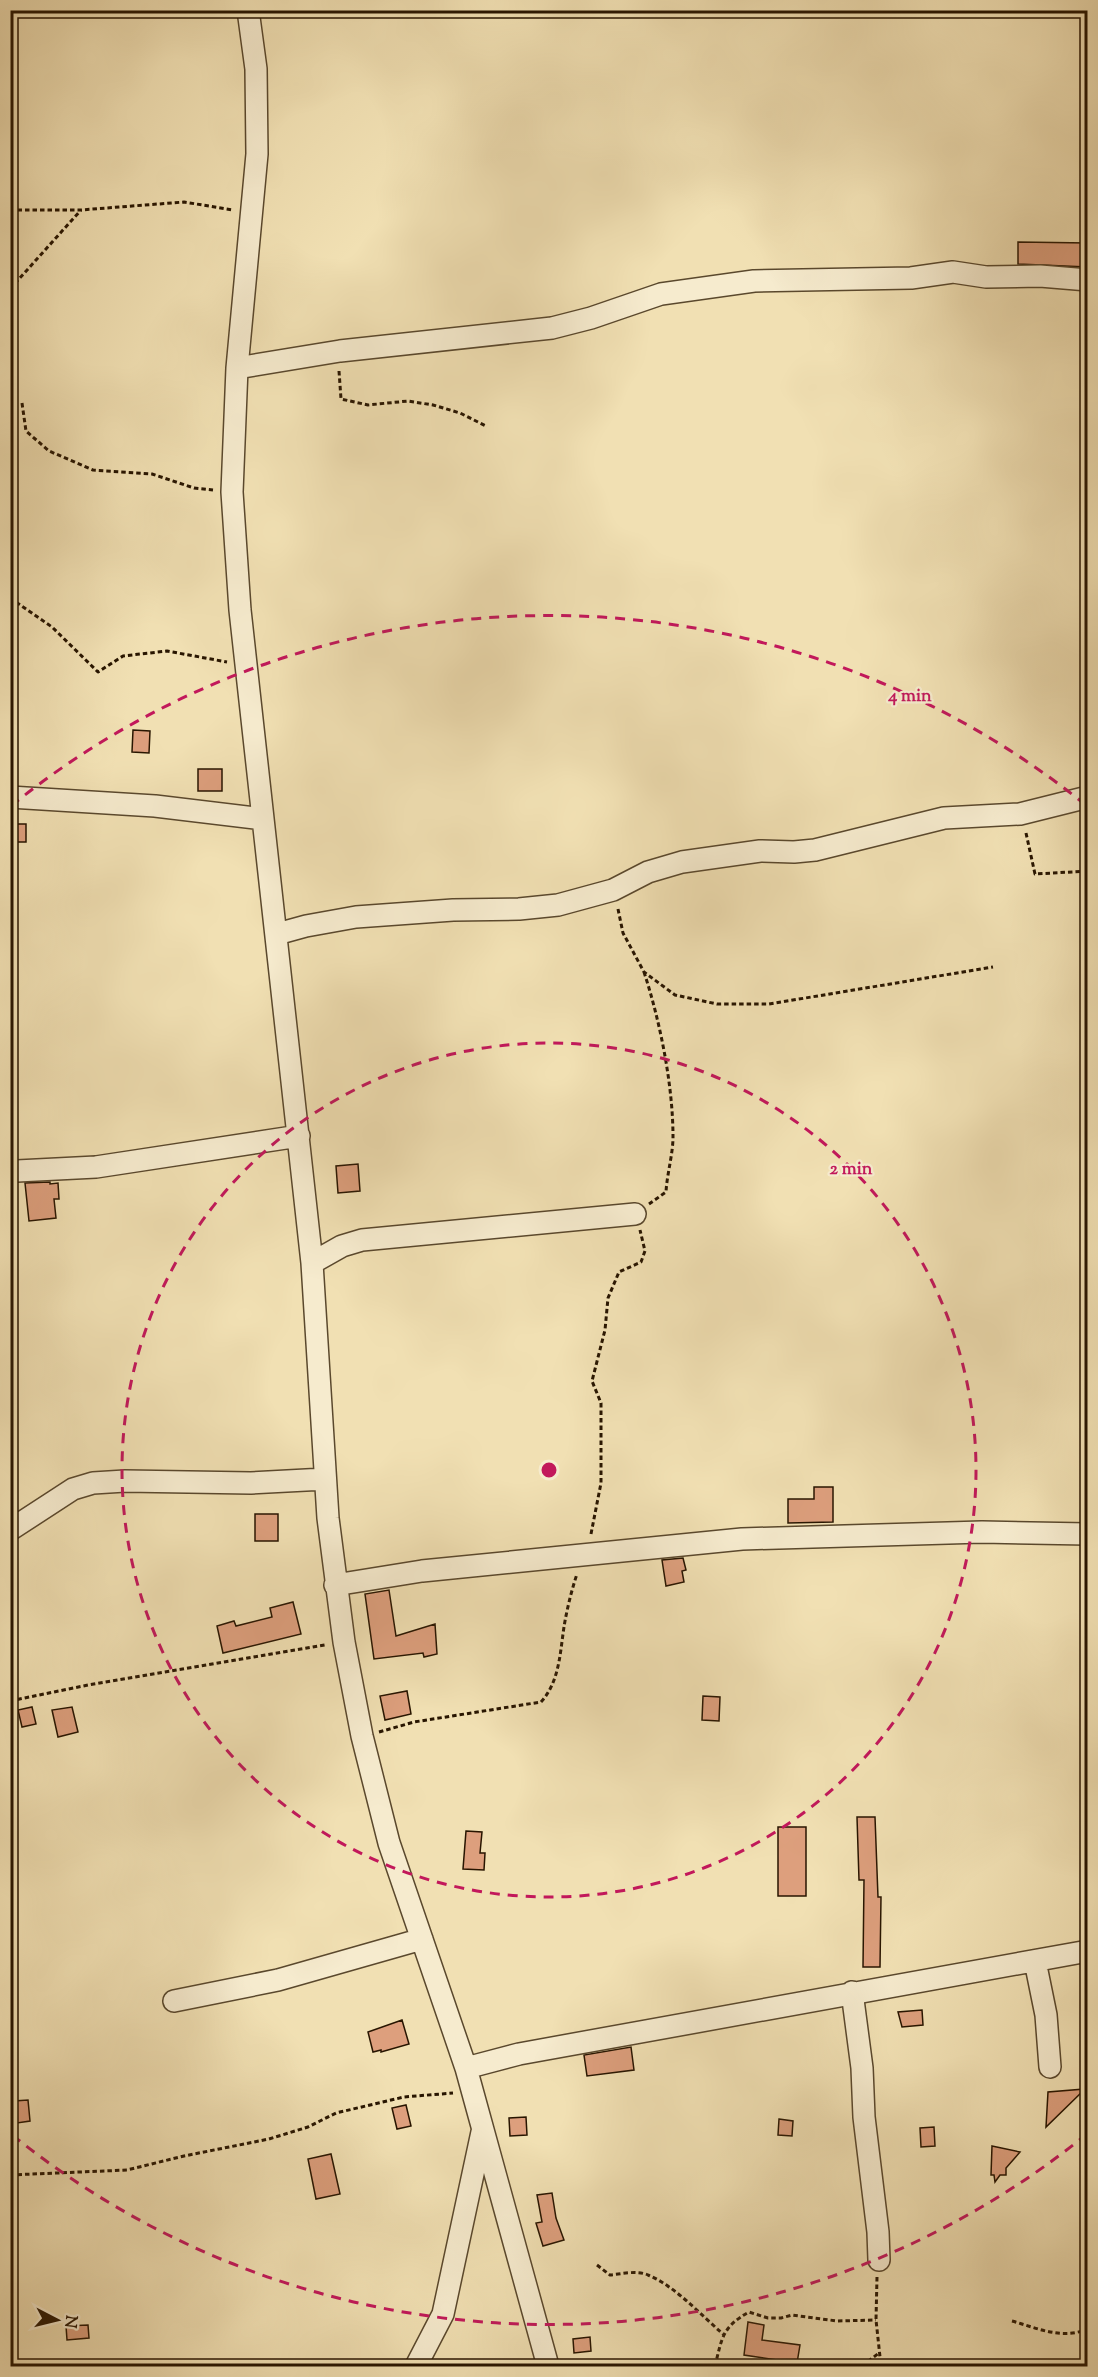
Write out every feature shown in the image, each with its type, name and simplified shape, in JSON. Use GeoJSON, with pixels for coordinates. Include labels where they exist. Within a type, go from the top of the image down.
{"type":"FeatureCollection","features":[{"type":"Feature","properties":{"kind":"street"},"geometry":{"type":"LineString","coordinates":[[248,10],[256,69],[257,154],[237,368],[232,492],[240,610],[319,1336],[325,1479],[335,1585],[362,1736],[389,1843],[466,2068],[548,2367]]}},
{"type":"Feature","properties":{"kind":"street"},"geometry":{"type":"LineString","coordinates":[[237,368],[340,351],[552,328],[591,318],[661,294],[754,281],[911,278],[953,272],[986,277],[1040,276],[1088,280]]}},
{"type":"Feature","properties":{"kind":"street"},"geometry":{"type":"LineString","coordinates":[[10,797],[155,806],[263,819]]}},
{"type":"Feature","properties":{"kind":"street"},"geometry":{"type":"LineString","coordinates":[[276,934],[356,917],[558,905],[613,890],[648,872],[718,855],[760,851],[815,850],[944,818],[1020,814],[1088,797]]}},
{"type":"Feature","properties":{"kind":"street"},"geometry":{"type":"LineString","coordinates":[[17,1171],[96,1167],[299,1136]]}},
{"type":"Feature","properties":{"kind":"street"},"geometry":{"type":"LineString","coordinates":[[312,1263],[342,1246],[362,1240],[635,1214]]}},
{"type":"Feature","properties":{"kind":"street"},"geometry":{"type":"LineString","coordinates":[[10,1530],[73,1489],[93,1483],[126,1481],[251,1484],[325,1479]]}},
{"type":"Feature","properties":{"kind":"street"},"geometry":{"type":"LineString","coordinates":[[335,1585],[422,1571],[742,1539],[982,1532],[1088,1534]]}},
{"type":"Feature","properties":{"kind":"street"},"geometry":{"type":"LineString","coordinates":[[174,2001],[278,1980],[422,1940]]}},
{"type":"Feature","properties":{"kind":"street"},"geometry":{"type":"LineString","coordinates":[[466,2068],[519,2054],[1088,1951]]}},
{"type":"Feature","properties":{"kind":"street"},"geometry":{"type":"LineString","coordinates":[[1035,1961],[1045,2005],[1050,2067]]}},
{"type":"Feature","properties":{"kind":"street"},"geometry":{"type":"LineString","coordinates":[[852,1992],[862,2068],[864,2116],[878,2232],[879,2260]]}},
{"type":"Feature","properties":{"kind":"street"},"geometry":{"type":"LineString","coordinates":[[416,2367],[443,2314],[482,2132]]}},
{"type":"Feature","properties":{"kind":"path"},"geometry":{"type":"LineString","coordinates":[[10,210],[81,210],[184,202],[251,212]]}},
{"type":"Feature","properties":{"kind":"path"},"geometry":{"type":"LineString","coordinates":[[10,289],[81,210]]}},
{"type":"Feature","properties":{"kind":"path"},"geometry":{"type":"LineString","coordinates":[[340,351],[341,399],[368,405],[408,401],[434,405],[460,413],[486,426]]}},
{"type":"Feature","properties":{"kind":"path"},"geometry":{"type":"LineString","coordinates":[[22,403],[26,431],[49,451],[93,470],[152,474],[194,488],[232,492]]}},
{"type":"Feature","properties":{"kind":"path"},"geometry":{"type":"LineString","coordinates":[[10,598],[52,627],[98,672],[123,656],[167,651],[247,664]]}},
{"type":"Feature","properties":{"kind":"path"},"geometry":{"type":"LineString","coordinates":[[1020,814],[1035,874],[1088,871]]}},
{"type":"Feature","properties":{"kind":"path"},"geometry":{"type":"LineString","coordinates":[[362,1736],[414,1722],[541,1702],[550,1692],[560,1656],[571,1594],[577,1575],[588,1554],[602,1483],[601,1403],[592,1381],[605,1330],[608,1298],[619,1272],[641,1262],[645,1251],[635,1214],[666,1192],[673,1139],[670,1098],[658,1014],[644,972],[623,933],[613,890]]}},
{"type":"Feature","properties":{"kind":"path"},"geometry":{"type":"LineString","coordinates":[[644,972],[675,995],[717,1004],[770,1004],[993,967]]}},
{"type":"Feature","properties":{"kind":"path"},"geometry":{"type":"LineString","coordinates":[[10,1701],[88,1685],[344,1642]]}},
{"type":"Feature","properties":{"kind":"path"},"geometry":{"type":"LineString","coordinates":[[10,2175],[127,2170],[269,2139],[308,2127],[336,2113],[404,2097],[472,2092]]}},
{"type":"Feature","properties":{"kind":"path"},"geometry":{"type":"LineString","coordinates":[[879,2260],[876,2320],[881,2367]]}},
{"type":"Feature","properties":{"kind":"path"},"geometry":{"type":"LineString","coordinates":[[597,2265],[610,2275],[647,2274],[681,2297],[723,2334]]}},
{"type":"Feature","properties":{"kind":"path"},"geometry":{"type":"LineString","coordinates":[[715,2367],[723,2334],[737,2319],[749,2312],[768,2318],[792,2315],[837,2321],[876,2320]]}},
{"type":"Feature","properties":{"kind":"path"},"geometry":{"type":"LineString","coordinates":[[1012,2321],[1059,2335],[1077,2334],[1088,2329]]}},
{"type":"Feature","properties":{"kind":"path"},"geometry":{"type":"LineString","coordinates":[[862,2367],[879,2353]]}},
{"type":"Feature","properties":{"kind":"building"},"geometry":{"type":"Polygon","coordinates":[[[1018,242],[1088,243],[1088,267],[1018,264],[1018,242]]]}},
{"type":"Feature","properties":{"kind":"building"},"geometry":{"type":"Polygon","coordinates":[[[133,730],[150,731],[149,753],[132,752],[133,730]]]}},
{"type":"Feature","properties":{"kind":"building"},"geometry":{"type":"Polygon","coordinates":[[[198,769],[222,769],[222,791],[198,791],[198,769]]]}},
{"type":"Feature","properties":{"kind":"building"},"geometry":{"type":"Polygon","coordinates":[[[10,824],[26,824],[26,842],[10,842],[10,824]]]}},
{"type":"Feature","properties":{"kind":"building"},"geometry":{"type":"Polygon","coordinates":[[[358,1164],[360,1191],[338,1193],[336,1166],[358,1164]]]}},
{"type":"Feature","properties":{"kind":"building"},"geometry":{"type":"Polygon","coordinates":[[[50,1182],[50,1184],[58,1183],[59,1199],[54,1199],[56,1218],[29,1221],[25,1183],[50,1182]]]}},
{"type":"Feature","properties":{"kind":"building"},"geometry":{"type":"Polygon","coordinates":[[[814,1487],[833,1487],[833,1522],[788,1523],[788,1499],[814,1499],[814,1487]]]}},
{"type":"Feature","properties":{"kind":"building"},"geometry":{"type":"Polygon","coordinates":[[[255,1514],[278,1514],[278,1541],[255,1541],[255,1514]]]}},
{"type":"Feature","properties":{"kind":"building"},"geometry":{"type":"Polygon","coordinates":[[[683,1558],[686,1570],[682,1571],[684,1582],[666,1586],[662,1560],[683,1558]]]}},
{"type":"Feature","properties":{"kind":"building"},"geometry":{"type":"Polygon","coordinates":[[[389,1590],[396,1636],[435,1624],[437,1654],[424,1657],[423,1653],[374,1659],[365,1594],[389,1590]]]}},
{"type":"Feature","properties":{"kind":"building"},"geometry":{"type":"Polygon","coordinates":[[[293,1602],[301,1634],[223,1653],[217,1626],[234,1621],[236,1626],[272,1617],[270,1608],[293,1602]]]}},
{"type":"Feature","properties":{"kind":"building"},"geometry":{"type":"Polygon","coordinates":[[[407,1691],[411,1714],[385,1720],[380,1696],[407,1691]]]}},
{"type":"Feature","properties":{"kind":"building"},"geometry":{"type":"Polygon","coordinates":[[[703,1696],[720,1697],[719,1721],[702,1720],[703,1696]]]}},
{"type":"Feature","properties":{"kind":"building"},"geometry":{"type":"Polygon","coordinates":[[[32,1707],[36,1724],[22,1727],[18,1710],[32,1707]]]}},
{"type":"Feature","properties":{"kind":"building"},"geometry":{"type":"Polygon","coordinates":[[[72,1707],[78,1732],[58,1737],[52,1710],[72,1707]]]}},
{"type":"Feature","properties":{"kind":"building"},"geometry":{"type":"Polygon","coordinates":[[[857,1817],[875,1817],[878,1897],[881,1897],[880,1967],[863,1967],[864,1880],[859,1880],[857,1817]]]}},
{"type":"Feature","properties":{"kind":"building"},"geometry":{"type":"Polygon","coordinates":[[[778,1827],[806,1827],[806,1896],[778,1896],[778,1827]]]}},
{"type":"Feature","properties":{"kind":"building"},"geometry":{"type":"Polygon","coordinates":[[[466,1831],[482,1832],[480,1853],[485,1853],[484,1870],[463,1869],[466,1831]]]}},
{"type":"Feature","properties":{"kind":"building"},"geometry":{"type":"Polygon","coordinates":[[[922,2010],[923,2025],[902,2027],[898,2012],[922,2010]]]}},
{"type":"Feature","properties":{"kind":"building"},"geometry":{"type":"Polygon","coordinates":[[[402,2020],[409,2044],[373,2052],[368,2032],[402,2020]]]}},
{"type":"Feature","properties":{"kind":"building"},"geometry":{"type":"Polygon","coordinates":[[[631,2047],[634,2070],[587,2076],[584,2055],[631,2047]]]}},
{"type":"Feature","properties":{"kind":"building"},"geometry":{"type":"Polygon","coordinates":[[[1085,2089],[1046,2127],[1048,2092],[1085,2089]]]}},
{"type":"Feature","properties":{"kind":"building"},"geometry":{"type":"Polygon","coordinates":[[[28,2100],[30,2121],[17,2123],[14,2101],[28,2100]]]}},
{"type":"Feature","properties":{"kind":"building"},"geometry":{"type":"Polygon","coordinates":[[[406,2105],[411,2126],[397,2129],[392,2108],[406,2105]]]}},
{"type":"Feature","properties":{"kind":"building"},"geometry":{"type":"Polygon","coordinates":[[[526,2117],[527,2135],[510,2136],[509,2118],[526,2117]]]}},
{"type":"Feature","properties":{"kind":"building"},"geometry":{"type":"Polygon","coordinates":[[[779,2119],[793,2121],[792,2136],[778,2135],[779,2119]]]}},
{"type":"Feature","properties":{"kind":"building"},"geometry":{"type":"Polygon","coordinates":[[[934,2127],[935,2146],[921,2147],[920,2128],[934,2127]]]}},
{"type":"Feature","properties":{"kind":"building"},"geometry":{"type":"Polygon","coordinates":[[[992,2146],[1020,2152],[1006,2168],[1006,2175],[1000,2175],[995,2182],[994,2175],[991,2175],[992,2146]]]}},
{"type":"Feature","properties":{"kind":"building"},"geometry":{"type":"Polygon","coordinates":[[[331,2154],[340,2194],[316,2199],[308,2159],[331,2154]]]}},
{"type":"Feature","properties":{"kind":"building"},"geometry":{"type":"Polygon","coordinates":[[[552,2193],[556,2218],[564,2240],[543,2246],[536,2223],[542,2222],[537,2195],[552,2193]]]}},
{"type":"Feature","properties":{"kind":"building"},"geometry":{"type":"Polygon","coordinates":[[[748,2322],[764,2325],[762,2340],[800,2345],[797,2363],[744,2355],[748,2322]]]}},
{"type":"Feature","properties":{"kind":"building"},"geometry":{"type":"Polygon","coordinates":[[[88,2325],[89,2338],[67,2340],[66,2326],[88,2325]]]}},
{"type":"Feature","properties":{"kind":"building"},"geometry":{"type":"Polygon","coordinates":[[[590,2337],[591,2351],[574,2353],[573,2339],[590,2337]]]}}]}
